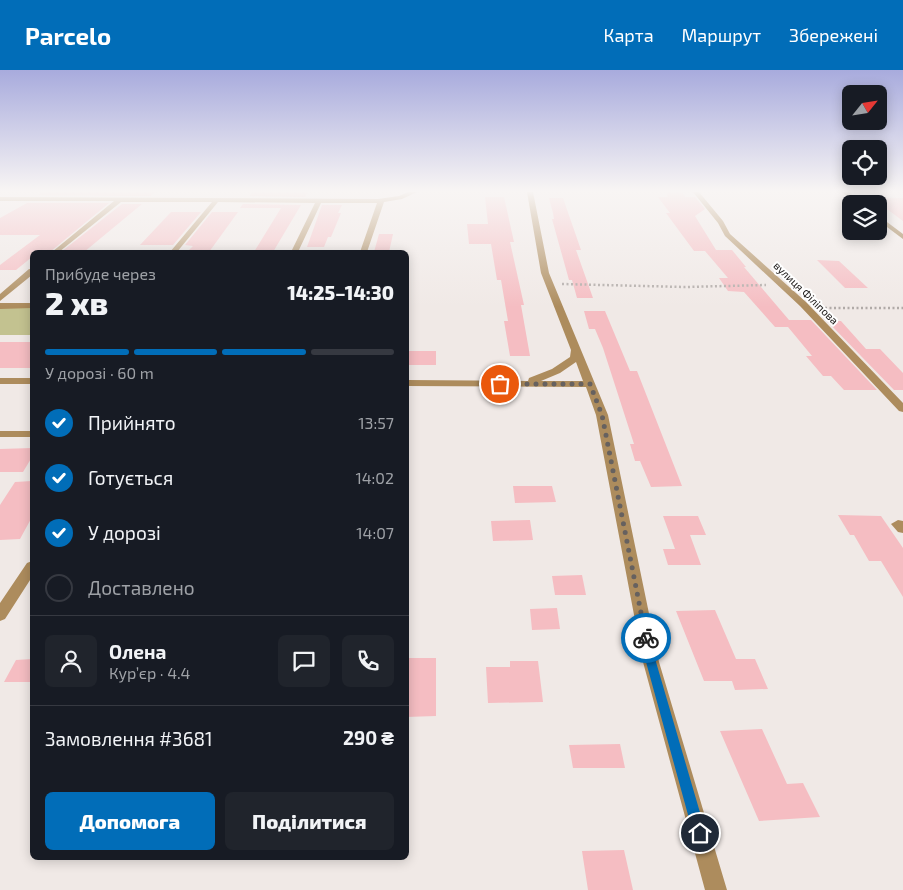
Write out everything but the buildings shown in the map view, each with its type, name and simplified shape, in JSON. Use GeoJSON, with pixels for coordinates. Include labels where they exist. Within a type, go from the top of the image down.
{"type":"FeatureCollection","features":[{"type":"Feature","properties":{"kind":"street"},"geometry":{"type":"LineString","coordinates":[[57,250],[82,230]]}},
{"type":"Feature","properties":{"kind":"street"},"geometry":{"type":"LineString","coordinates":[[176,250],[192,230]]}},
{"type":"Feature","properties":{"kind":"street"},"geometry":{"type":"LineString","coordinates":[[295,250],[305,230]]}},
{"type":"Feature","properties":{"kind":"street"},"geometry":{"type":"LineString","coordinates":[[365,250],[371,230]]}},
{"type":"Feature","properties":{"kind":"street"},"geometry":{"type":"LineString","coordinates":[[537,230],[550,284],[602,415],[651,662],[716,890]]}},
{"type":"Feature","properties":{"kind":"street","name":"вулиця Філіпова"},"geometry":{"type":"LineString","coordinates":[[725,230],[727,235],[807,308],[903,409]]}},
{"type":"Feature","properties":{"kind":"street"},"geometry":{"type":"LineString","coordinates":[[0,298],[30,273]]}},
{"type":"Feature","properties":{"kind":"street"},"geometry":{"type":"LineString","coordinates":[[0,306],[30,306]]}},
{"type":"Feature","properties":{"kind":"street"},"geometry":{"type":"LineString","coordinates":[[518,384],[539,379],[567,365],[575,358],[576,348]]}},
{"type":"Feature","properties":{"kind":"street"},"geometry":{"type":"LineString","coordinates":[[0,381],[30,382]]}},
{"type":"Feature","properties":{"kind":"street"},"geometry":{"type":"LineString","coordinates":[[409,383],[590,384]]}},
{"type":"Feature","properties":{"kind":"street"},"geometry":{"type":"LineString","coordinates":[[0,434],[30,434]]}},
{"type":"Feature","properties":{"kind":"street"},"geometry":{"type":"LineString","coordinates":[[0,616],[30,569]]}},
{"type":"Feature","properties":{"kind":"path"},"geometry":{"type":"LineString","coordinates":[[550,284],[685,287],[781,285]]}},
{"type":"Feature","properties":{"kind":"path"},"geometry":{"type":"LineString","coordinates":[[807,308],[903,308]]}},
{"type":"Feature","properties":{"kind":"shaded area"},"geometry":{"type":"Polygon","coordinates":[[[0,306],[30,306],[30,335],[0,335],[0,306]]]}},
{"type":"Feature","properties":{"kind":"way so far"},"geometry":{"type":"LineString","coordinates":[[500,384],[590,384],[602,415],[646,638]]}},
{"type":"Feature","properties":{"kind":"route"},"geometry":{"type":"LineString","coordinates":[[646,638],[651,662],[700,833]]}}]}
